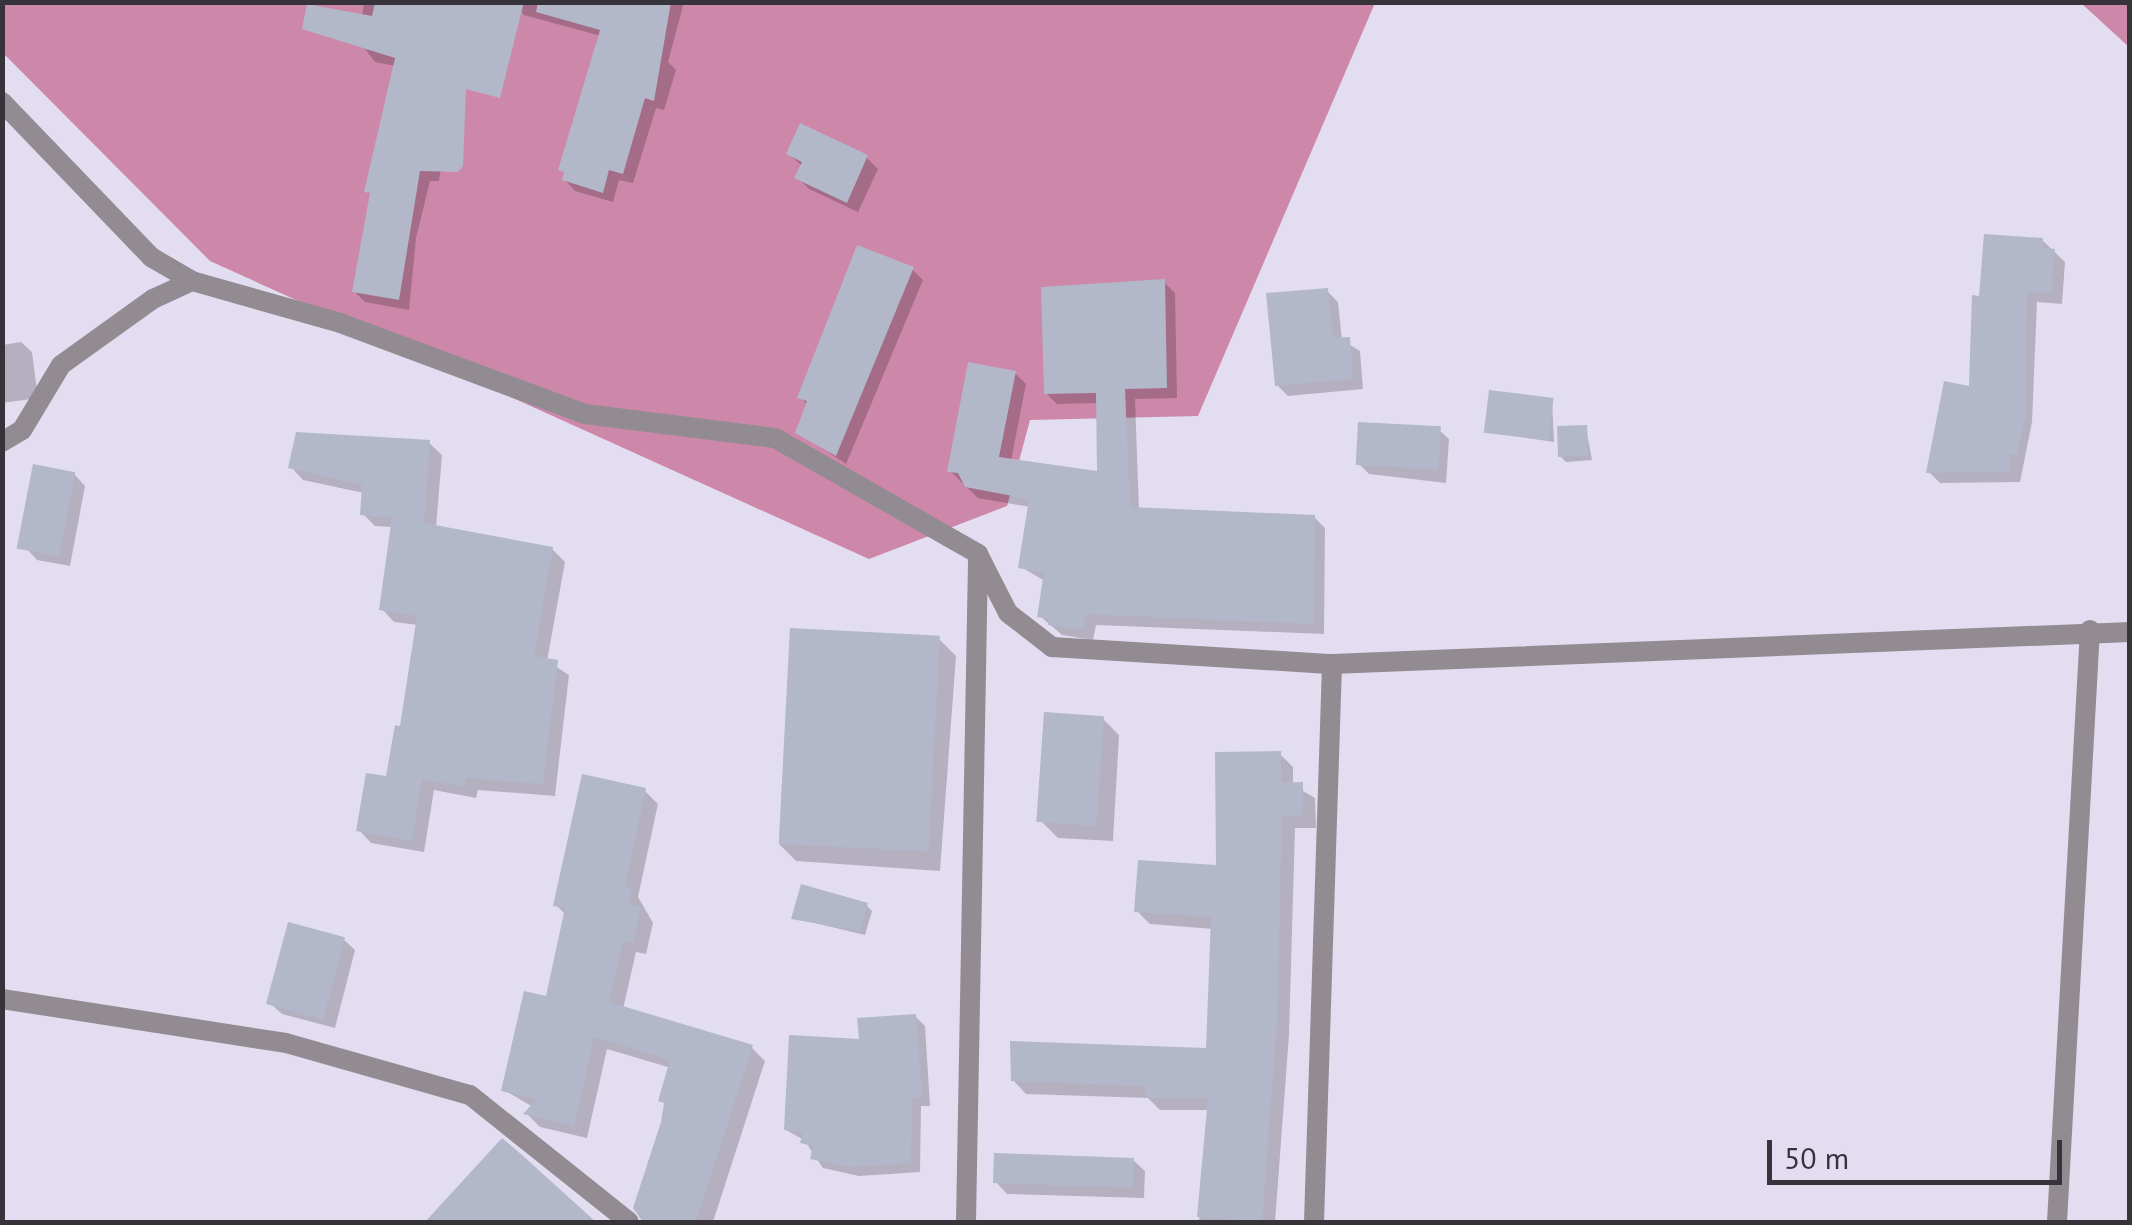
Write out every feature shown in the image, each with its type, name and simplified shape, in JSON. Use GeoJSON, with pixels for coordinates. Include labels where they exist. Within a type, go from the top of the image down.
{"type":"FeatureCollection","features":[{"type":"Feature","properties":{"kind":"street"},"geometry":{"type":"LineString","coordinates":[[2,102],[151,257],[192,282],[340,323],[585,414],[775,438],[978,554],[1008,614],[1052,647],[1332,664],[2090,630],[2130,632]]}},
{"type":"Feature","properties":{"kind":"street"},"geometry":{"type":"LineString","coordinates":[[2,442],[22,430],[61,365],[154,299],[192,282]]}},
{"type":"Feature","properties":{"kind":"street"},"geometry":{"type":"LineString","coordinates":[[966,1222],[978,554]]}},
{"type":"Feature","properties":{"kind":"street"},"geometry":{"type":"LineString","coordinates":[[2058,1222],[2090,630]]}},
{"type":"Feature","properties":{"kind":"street"},"geometry":{"type":"LineString","coordinates":[[1314,1222],[1332,664]]}},
{"type":"Feature","properties":{"kind":"street"},"geometry":{"type":"LineString","coordinates":[[2,999],[286,1042],[470,1096],[629,1222]]}},
{"type":"Feature","properties":{"kind":"shaded area"},"geometry":{"type":"Polygon","coordinates":[[[2,3],[1375,3],[1198,416],[1030,420],[1007,506],[869,559],[210,261],[3,53],[2,3]]]}},
{"type":"Feature","properties":{"kind":"shaded area"},"geometry":{"type":"Polygon","coordinates":[[[2081,3],[2129,3],[2129,47],[2081,3]]]}},
{"type":"Feature","properties":{"kind":"building"},"geometry":{"type":"Polygon","coordinates":[[[375,2],[524,2],[500,98],[466,89],[463,166],[458,172],[420,171],[399,300],[352,292],[370,193],[364,192],[395,58],[302,29],[307,4],[372,16],[375,2]]]}},
{"type":"Feature","properties":{"kind":"building"},"geometry":{"type":"Polygon","coordinates":[[[538,2],[671,2],[654,101],[645,98],[623,174],[609,170],[603,193],[562,180],[564,172],[558,170],[600,30],[536,12],[538,2]]]}},
{"type":"Feature","properties":{"kind":"building"},"geometry":{"type":"Polygon","coordinates":[[[800,123],[868,155],[847,203],[794,178],[802,162],[786,154],[800,123]]]}},
{"type":"Feature","properties":{"kind":"building"},"geometry":{"type":"Polygon","coordinates":[[[1984,234],[2043,238],[2042,247],[2055,249],[2051,293],[2027,292],[2025,417],[2017,455],[2009,454],[2009,472],[1926,473],[1944,381],[1969,386],[1972,295],[1979,296],[1984,234]]]}},
{"type":"Feature","properties":{"kind":"building"},"geometry":{"type":"Polygon","coordinates":[[[857,245],[914,267],[836,456],[795,433],[807,401],[797,398],[857,245]]]}},
{"type":"Feature","properties":{"kind":"building"},"geometry":{"type":"Polygon","coordinates":[[[1165,279],[1167,388],[1125,389],[1130,507],[1315,515],[1314,624],[1085,614],[1083,630],[1048,625],[1049,619],[1037,617],[1044,572],[1018,568],[1029,499],[965,487],[958,473],[947,472],[968,362],[1016,371],[999,457],[1097,471],[1096,393],[1044,394],[1041,287],[1165,279]]]}},
{"type":"Feature","properties":{"kind":"building"},"geometry":{"type":"Polygon","coordinates":[[[1328,288],[1333,338],[1350,337],[1353,379],[1275,386],[1266,293],[1328,288]]]}},
{"type":"Feature","properties":{"kind":"building"},"geometry":{"type":"Polygon","coordinates":[[[1489,390],[1554,398],[1548,441],[1484,433],[1489,390]]]}},
{"type":"Feature","properties":{"kind":"building"},"geometry":{"type":"Polygon","coordinates":[[[1358,422],[1441,426],[1439,469],[1356,465],[1358,422]]]}},
{"type":"Feature","properties":{"kind":"building"},"geometry":{"type":"Polygon","coordinates":[[[1587,425],[1588,456],[1558,457],[1557,426],[1587,425]]]}},
{"type":"Feature","properties":{"kind":"building"},"geometry":{"type":"Polygon","coordinates":[[[296,432],[430,440],[424,523],[553,547],[534,656],[558,660],[543,784],[466,778],[464,787],[422,779],[412,841],[356,831],[366,773],[386,776],[395,725],[400,726],[417,616],[379,610],[392,517],[360,515],[362,485],[288,468],[296,432]]]}},
{"type":"Feature","properties":{"kind":"building"},"geometry":{"type":"Polygon","coordinates":[[[33,464],[75,472],[59,557],[17,548],[33,464]]]}},
{"type":"Feature","properties":{"kind":"building"},"geometry":{"type":"Polygon","coordinates":[[[790,628],[940,636],[928,852],[779,844],[790,628]]]}},
{"type":"Feature","properties":{"kind":"building"},"geometry":{"type":"Polygon","coordinates":[[[1044,712],[1104,716],[1096,826],[1036,822],[1044,712]]]}},
{"type":"Feature","properties":{"kind":"building"},"geometry":{"type":"Polygon","coordinates":[[[1281,751],[1281,783],[1303,782],[1303,815],[1282,816],[1277,1021],[1262,1222],[1197,1217],[1208,1098],[1145,1098],[1145,1086],[1011,1081],[1010,1041],[1206,1048],[1211,917],[1134,912],[1138,860],[1216,865],[1215,752],[1281,751]]]}},
{"type":"Feature","properties":{"kind":"building"},"geometry":{"type":"Polygon","coordinates":[[[582,774],[646,788],[625,886],[632,888],[629,904],[641,907],[633,943],[623,940],[609,1002],[753,1045],[696,1222],[643,1222],[633,1208],[661,1122],[664,1103],[658,1101],[670,1060],[594,1037],[574,1126],[523,1114],[537,1099],[501,1091],[524,991],[546,996],[565,908],[553,906],[582,774]]]}},
{"type":"Feature","properties":{"kind":"building"},"geometry":{"type":"Polygon","coordinates":[[[801,884],[868,903],[860,931],[791,919],[801,884]]]}},
{"type":"Feature","properties":{"kind":"building"},"geometry":{"type":"Polygon","coordinates":[[[288,922],[345,937],[323,1019],[266,1004],[288,922]]]}},
{"type":"Feature","properties":{"kind":"building"},"geometry":{"type":"Polygon","coordinates":[[[916,1014],[922,1097],[912,1097],[911,1163],[848,1167],[810,1159],[813,1146],[800,1143],[803,1132],[784,1130],[789,1035],[859,1039],[857,1018],[916,1014]]]}},
{"type":"Feature","properties":{"kind":"building"},"geometry":{"type":"Polygon","coordinates":[[[502,1138],[522,1155],[596,1222],[425,1222],[502,1138]]]}},
{"type":"Feature","properties":{"kind":"building"},"geometry":{"type":"Polygon","coordinates":[[[994,1153],[1134,1158],[1133,1188],[993,1183],[994,1153]]]}}]}
